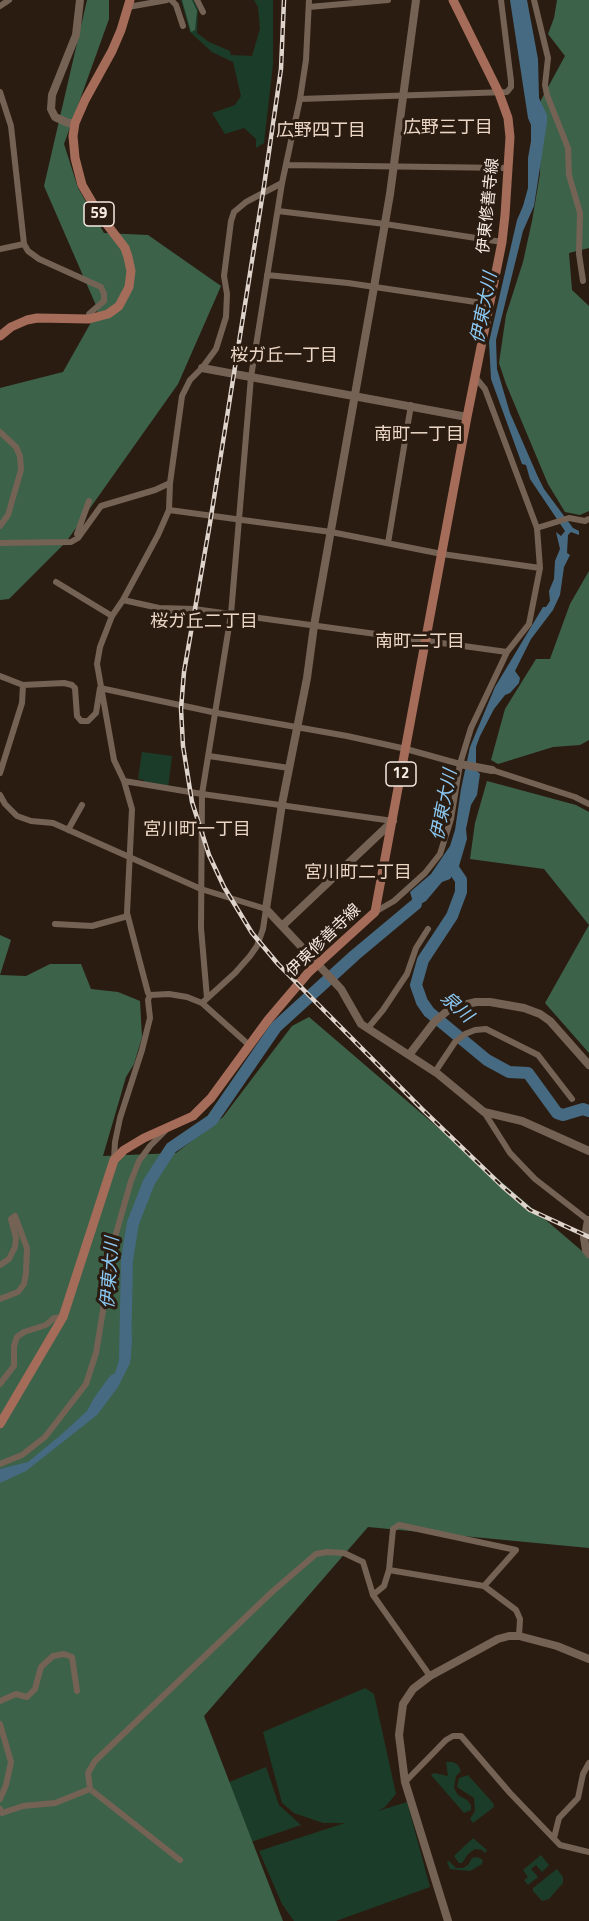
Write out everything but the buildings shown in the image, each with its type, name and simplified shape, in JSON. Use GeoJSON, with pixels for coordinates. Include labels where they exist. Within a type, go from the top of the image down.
{"type":"FeatureCollection","features":[{"type":"Feature","properties":{"kind":"main road","name":"伊東修善寺線"},"geometry":{"type":"LineString","coordinates":[[114,1160],[124,1150],[193,1116],[211,1098],[268,1020],[375,912],[502,242],[510,137],[508,118],[499,93],[453,0]]}},
{"type":"Feature","properties":{"kind":"main road","name":"59"},"geometry":{"type":"LineString","coordinates":[[0,336],[11,327],[27,320],[37,318],[89,319],[108,314],[119,306],[129,287],[131,271],[129,256],[99,214],[79,176],[74,148],[75,123],[112,51],[129,4]]}},
{"type":"Feature","properties":{"kind":"main road"},"geometry":{"type":"LineString","coordinates":[[0,1424],[63,1317],[114,1160]]}},
{"type":"Feature","properties":{"kind":"street"},"geometry":{"type":"LineString","coordinates":[[0,6],[9,0]]}},
{"type":"Feature","properties":{"kind":"street"},"geometry":{"type":"LineString","coordinates":[[75,123],[55,117],[51,109],[51,95],[76,35],[80,0]]}},
{"type":"Feature","properties":{"kind":"street"},"geometry":{"type":"LineString","coordinates":[[129,4],[169,0],[176,5],[183,26]]}},
{"type":"Feature","properties":{"kind":"street"},"geometry":{"type":"LineString","coordinates":[[197,0],[203,12]]}},
{"type":"Feature","properties":{"kind":"street"},"geometry":{"type":"LineString","coordinates":[[204,1001],[201,928],[202,794],[217,713],[231,614],[251,377],[282,183],[300,99],[306,60],[309,4],[388,0]]}},
{"type":"Feature","properties":{"kind":"street"},"geometry":{"type":"LineString","coordinates":[[204,1001],[235,973],[253,951],[263,929],[282,804],[307,678],[314,626],[385,224],[416,0]]}},
{"type":"Feature","properties":{"kind":"street"},"geometry":{"type":"LineString","coordinates":[[300,99],[507,92],[512,81],[501,0]]}},
{"type":"Feature","properties":{"kind":"street"},"geometry":{"type":"LineString","coordinates":[[534,0],[548,58],[545,86],[568,148],[571,181],[580,213],[579,254],[584,281]]}},
{"type":"Feature","properties":{"kind":"street"},"geometry":{"type":"LineString","coordinates":[[0,92],[10,126],[24,244],[28,251],[39,259],[101,287],[104,300],[89,314],[89,319]]}},
{"type":"Feature","properties":{"kind":"street"},"geometry":{"type":"LineString","coordinates":[[287,165],[508,168]]}},
{"type":"Feature","properties":{"kind":"street"},"geometry":{"type":"LineString","coordinates":[[114,1160],[120,1118],[150,1018],[148,999],[150,995],[128,916],[132,809],[124,781],[114,760],[97,664],[100,646],[112,615],[123,600],[158,536],[169,510],[170,483],[182,396],[190,380],[216,350],[226,317],[227,294],[224,276],[234,212],[246,202],[282,183]]}},
{"type":"Feature","properties":{"kind":"street"},"geometry":{"type":"LineString","coordinates":[[278,211],[502,242]]}},
{"type":"Feature","properties":{"kind":"street"},"geometry":{"type":"LineString","coordinates":[[0,249],[24,244]]}},
{"type":"Feature","properties":{"kind":"street"},"geometry":{"type":"LineString","coordinates":[[267,275],[374,287],[489,304]]}},
{"type":"Feature","properties":{"kind":"street"},"geometry":{"type":"LineString","coordinates":[[202,368],[467,417]]}},
{"type":"Feature","properties":{"kind":"street"},"geometry":{"type":"LineString","coordinates":[[375,912],[394,901],[418,880],[435,863],[440,854],[451,819],[460,764],[471,728],[507,652],[529,624],[540,568],[537,528],[485,389],[475,376]]}},
{"type":"Feature","properties":{"kind":"street"},"geometry":{"type":"LineString","coordinates":[[388,543],[411,405]]}},
{"type":"Feature","properties":{"kind":"street"},"geometry":{"type":"LineString","coordinates":[[0,432],[16,447],[20,456],[21,470],[8,515],[0,526]]}},
{"type":"Feature","properties":{"kind":"street"},"geometry":{"type":"LineString","coordinates":[[0,543],[71,542],[78,538],[101,506],[155,490],[170,483]]}},
{"type":"Feature","properties":{"kind":"street"},"geometry":{"type":"LineString","coordinates":[[71,542],[79,531],[89,501]]}},
{"type":"Feature","properties":{"kind":"street"},"geometry":{"type":"LineString","coordinates":[[169,510],[331,532],[442,554],[540,568]]}},
{"type":"Feature","properties":{"kind":"street"},"geometry":{"type":"LineString","coordinates":[[537,528],[569,518],[585,521],[589,519]]}},
{"type":"Feature","properties":{"kind":"street"},"geometry":{"type":"LineString","coordinates":[[56,582],[112,615]]}},
{"type":"Feature","properties":{"kind":"street"},"geometry":{"type":"LineString","coordinates":[[123,600],[159,608],[194,609],[507,652]]}},
{"type":"Feature","properties":{"kind":"street"},"geometry":{"type":"LineString","coordinates":[[172,609],[172,627]]}},
{"type":"Feature","properties":{"kind":"street"},"geometry":{"type":"LineString","coordinates":[[0,676],[23,685],[64,683],[72,685],[75,687],[77,716],[81,721],[88,721],[96,713],[100,688]]}},
{"type":"Feature","properties":{"kind":"street"},"geometry":{"type":"LineString","coordinates":[[0,773],[22,703],[23,685]]}},
{"type":"Feature","properties":{"kind":"street"},"geometry":{"type":"LineString","coordinates":[[100,688],[406,749],[492,770],[575,797],[589,804]]}},
{"type":"Feature","properties":{"kind":"street"},"geometry":{"type":"LineString","coordinates":[[208,756],[289,768]]}},
{"type":"Feature","properties":{"kind":"street"},"geometry":{"type":"LineString","coordinates":[[124,781],[393,821]]}},
{"type":"Feature","properties":{"kind":"street"},"geometry":{"type":"LineString","coordinates":[[0,795],[17,816],[31,821],[53,823],[201,889],[266,909],[341,988],[358,1021],[435,1072],[484,1112],[510,1153],[527,1170],[589,1219],[585,1235],[586,1250],[589,1254]]}},
{"type":"Feature","properties":{"kind":"street"},"geometry":{"type":"LineString","coordinates":[[68,830],[82,805]]}},
{"type":"Feature","properties":{"kind":"street"},"geometry":{"type":"LineString","coordinates":[[282,926],[393,821]]}},
{"type":"Feature","properties":{"kind":"street"},"geometry":{"type":"LineString","coordinates":[[55,924],[92,926],[128,916]]}},
{"type":"Feature","properties":{"kind":"street"},"geometry":{"type":"LineString","coordinates":[[368,1028],[407,974],[416,948],[429,929]]}},
{"type":"Feature","properties":{"kind":"street"},"geometry":{"type":"LineString","coordinates":[[150,995],[169,994],[204,1001],[249,1045]]}},
{"type":"Feature","properties":{"kind":"street"},"geometry":{"type":"LineString","coordinates":[[409,1054],[443,1014],[451,1008],[476,1002],[506,1004],[540,1014],[589,1065]]}},
{"type":"Feature","properties":{"kind":"street"},"geometry":{"type":"LineString","coordinates":[[435,1072],[455,1042],[465,1034],[486,1029],[538,1055],[572,1099]]}},
{"type":"Feature","properties":{"kind":"street"},"geometry":{"type":"LineString","coordinates":[[484,1112],[522,1121],[589,1151]]}},
{"type":"Feature","properties":{"kind":"street"},"geometry":{"type":"LineString","coordinates":[[0,1464],[22,1455],[45,1437],[86,1384],[96,1353],[115,1237],[131,1181],[139,1161],[170,1126]]}},
{"type":"Feature","properties":{"kind":"street"},"geometry":{"type":"LineString","coordinates":[[0,1265],[9,1259],[15,1247],[16,1238],[11,1219],[15,1215],[27,1248],[26,1273],[24,1284],[18,1292],[0,1299]]}},
{"type":"Feature","properties":{"kind":"street"},"geometry":{"type":"LineString","coordinates":[[0,1384],[14,1366],[14,1346],[17,1337],[24,1332],[46,1325],[54,1318],[63,1317]]}},
{"type":"Feature","properties":{"kind":"street"},"geometry":{"type":"LineString","coordinates":[[373,1595],[384,1586],[389,1570],[393,1529],[399,1525],[516,1550],[484,1586]]}},
{"type":"Feature","properties":{"kind":"street"},"geometry":{"type":"LineString","coordinates":[[180,1860],[90,1789],[88,1773],[107,1748],[272,1592],[316,1554],[344,1553],[363,1562],[373,1595],[430,1676]]}},
{"type":"Feature","properties":{"kind":"street"},"geometry":{"type":"LineString","coordinates":[[389,1570],[484,1586],[516,1610],[520,1619],[519,1636]]}},
{"type":"Feature","properties":{"kind":"street"},"geometry":{"type":"LineString","coordinates":[[448,1921],[405,1782],[399,1734],[403,1704],[413,1689],[430,1676],[498,1639],[509,1636],[519,1636],[557,1646],[589,1659]]}},
{"type":"Feature","properties":{"kind":"street"},"geometry":{"type":"LineString","coordinates":[[0,1701],[16,1694],[27,1697],[35,1689],[41,1667],[53,1656],[64,1654],[72,1658],[77,1691]]}},
{"type":"Feature","properties":{"kind":"street"},"geometry":{"type":"LineString","coordinates":[[0,1724],[11,1762],[0,1799]]}},
{"type":"Feature","properties":{"kind":"street"},"geometry":{"type":"LineString","coordinates":[[405,1782],[446,1740],[453,1736],[461,1736],[510,1793],[560,1845],[589,1852]]}},
{"type":"Feature","properties":{"kind":"street"},"geometry":{"type":"LineString","coordinates":[[554,1838],[560,1818],[578,1797],[582,1774],[589,1763]]}},
{"type":"Feature","properties":{"kind":"street"},"geometry":{"type":"LineString","coordinates":[[0,1809],[2,1813],[23,1806],[55,1803],[90,1789]]}},
{"type":"Feature","properties":{"kind":"green space"},"geometry":{"type":"Polygon","coordinates":[[[87,0],[109,0],[109,19],[64,144],[78,188],[104,233],[148,235],[221,286],[178,384],[66,542],[9,599],[0,600],[0,388],[63,372],[98,310],[44,186],[87,0]]]}},
{"type":"Feature","properties":{"kind":"green space"},"geometry":{"type":"Polygon","coordinates":[[[181,0],[194,0],[198,10],[197,33],[209,42],[230,51],[231,55],[252,56],[260,29],[258,7],[254,0],[273,0],[273,64],[264,143],[256,148],[256,139],[244,128],[225,134],[212,113],[235,105],[241,96],[233,62],[212,52],[190,32],[181,0]]]}},
{"type":"Feature","properties":{"kind":"green space"},"geometry":{"type":"Polygon","coordinates":[[[182,0],[192,0],[197,11],[195,30],[191,32],[182,0]]]}},
{"type":"Feature","properties":{"kind":"green space"},"geometry":{"type":"Polygon","coordinates":[[[557,0],[589,0],[589,248],[569,253],[572,290],[589,306],[589,511],[580,515],[565,512],[548,484],[499,363],[506,315],[523,262],[540,174],[541,100],[565,56],[548,34],[557,0]]]}},
{"type":"Feature","properties":{"kind":"green space"},"geometry":{"type":"Polygon","coordinates":[[[589,571],[589,740],[580,745],[553,747],[498,764],[491,760],[505,709],[536,659],[550,659],[570,604],[589,571]]]}},
{"type":"Feature","properties":{"kind":"green space"},"geometry":{"type":"Polygon","coordinates":[[[142,752],[172,756],[168,789],[143,786],[144,780],[138,779],[142,752]]]}},
{"type":"Feature","properties":{"kind":"green space"},"geometry":{"type":"Polygon","coordinates":[[[487,781],[576,805],[589,812],[589,925],[544,869],[470,859],[475,823],[487,781]]]}},
{"type":"Feature","properties":{"kind":"green space"},"geometry":{"type":"Polygon","coordinates":[[[589,925],[589,1053],[545,1003],[589,925]]]}},
{"type":"Feature","properties":{"kind":"green space"},"geometry":{"type":"Polygon","coordinates":[[[0,935],[11,940],[0,975],[0,935]]]}},
{"type":"Feature","properties":{"kind":"green space"},"geometry":{"type":"Polygon","coordinates":[[[50,964],[81,964],[91,989],[118,992],[140,1001],[142,1037],[134,1064],[126,1077],[103,1156],[176,1153],[223,1117],[292,1026],[309,1017],[589,1257],[589,1548],[368,1527],[204,1716],[283,1921],[0,1921],[0,975],[26,976],[50,964]]]}},
{"type":"Feature","properties":{"kind":"green space"},"geometry":{"type":"Polygon","coordinates":[[[365,1688],[374,1694],[396,1794],[385,1807],[378,1811],[407,1802],[430,1887],[336,1921],[294,1921],[282,1904],[259,1851],[345,1823],[323,1823],[294,1813],[282,1803],[263,1732],[365,1688]]]}},
{"type":"Feature","properties":{"kind":"green space"},"geometry":{"type":"Polygon","coordinates":[[[446,1762],[458,1765],[461,1771],[456,1776],[454,1788],[458,1795],[471,1805],[471,1810],[464,1813],[431,1775],[434,1773],[448,1776],[446,1762]]]}},
{"type":"Feature","properties":{"kind":"green space"},"geometry":{"type":"Polygon","coordinates":[[[266,1767],[279,1805],[301,1825],[251,1842],[227,1783],[266,1767]]]}},
{"type":"Feature","properties":{"kind":"green space"},"geometry":{"type":"Polygon","coordinates":[[[468,1775],[494,1807],[473,1823],[470,1819],[475,1811],[474,1798],[457,1787],[459,1778],[468,1775]]]}},
{"type":"Feature","properties":{"kind":"green space"},"geometry":{"type":"Polygon","coordinates":[[[473,1838],[487,1850],[485,1853],[475,1849],[462,1863],[459,1863],[454,1856],[473,1838]]]}},
{"type":"Feature","properties":{"kind":"green space"},"geometry":{"type":"Polygon","coordinates":[[[541,1855],[549,1865],[542,1872],[536,1865],[531,1869],[538,1877],[528,1885],[524,1880],[528,1877],[523,1870],[541,1855]]]}},
{"type":"Feature","properties":{"kind":"green space"},"geometry":{"type":"Polygon","coordinates":[[[478,1857],[483,1860],[482,1864],[470,1871],[450,1869],[447,1862],[449,1861],[456,1868],[463,1868],[472,1858],[478,1857]]]}},
{"type":"Feature","properties":{"kind":"green space"},"geometry":{"type":"Polygon","coordinates":[[[557,1869],[563,1877],[563,1883],[549,1899],[542,1901],[533,1888],[557,1869]]]}},
{"type":"Feature","properties":{"kind":"water"},"geometry":{"type":"Polygon","coordinates":[[[510,0],[527,0],[538,59],[539,98],[547,115],[547,122],[534,206],[523,231],[496,340],[497,369],[510,413],[538,477],[544,489],[573,528],[579,531],[579,535],[571,532],[568,535],[567,553],[570,555],[564,567],[560,595],[553,610],[531,639],[515,671],[520,678],[519,683],[494,709],[476,747],[476,770],[480,774],[477,795],[471,805],[466,829],[467,839],[459,866],[450,879],[442,882],[426,901],[396,918],[413,902],[410,892],[431,874],[450,846],[470,747],[495,687],[543,607],[546,607],[550,601],[549,591],[560,549],[556,532],[561,536],[565,531],[530,479],[526,465],[522,464],[491,379],[489,342],[517,220],[528,188],[528,158],[531,141],[531,125],[510,0]]]}},
{"type":"Feature","properties":{"kind":"water"},"geometry":{"type":"Polygon","coordinates":[[[123,1311],[131,1325],[132,1339],[130,1363],[118,1387],[97,1415],[26,1471],[0,1483],[0,1469],[28,1462],[62,1434],[87,1411],[110,1376],[115,1373],[127,1335],[123,1311]]]}},
{"type":"Feature","properties":{"kind":"waterway","name":"泉川"},"geometry":{"type":"LineString","coordinates":[[450,864],[461,880],[461,892],[452,916],[423,960],[416,985],[422,1002],[429,1012],[487,1060],[509,1072],[528,1073],[557,1113],[563,1115],[583,1109],[589,1111]]}},
{"type":"Feature","properties":{"kind":"waterway","name":"伊東大川"},"geometry":{"type":"LineString","coordinates":[[125,1357],[127,1260],[133,1223],[149,1182],[171,1148],[212,1120],[276,1027],[355,955],[416,904]]}},
{"type":"Feature","properties":{"kind":"railway"},"geometry":{"type":"LineString","coordinates":[[284,0],[281,69],[264,186],[184,672],[181,709],[183,746],[192,802],[209,855],[224,887],[252,933],[278,964],[502,1186],[530,1210],[589,1237]]}},
{"type":"Feature","properties":{"kind":"district","name":"広野三丁目"},"geometry":{"type":"Point","coordinates":[448,129]}},
{"type":"Feature","properties":{"kind":"district","name":"広野四丁目"},"geometry":{"type":"Point","coordinates":[321,132]}},
{"type":"Feature","properties":{"kind":"district","name":"桜ガ丘一丁目"},"geometry":{"type":"Point","coordinates":[284,357]}},
{"type":"Feature","properties":{"kind":"district","name":"南町一丁目"},"geometry":{"type":"Point","coordinates":[419,436]}},
{"type":"Feature","properties":{"kind":"district","name":"桜ガ丘二丁目"},"geometry":{"type":"Point","coordinates":[204,623]}},
{"type":"Feature","properties":{"kind":"district","name":"南町二丁目"},"geometry":{"type":"Point","coordinates":[420,643]}},
{"type":"Feature","properties":{"kind":"district","name":"宮川町一丁目"},"geometry":{"type":"Point","coordinates":[197,831]}},
{"type":"Feature","properties":{"kind":"district","name":"宮川町二丁目"},"geometry":{"type":"Point","coordinates":[358,874]}}]}
